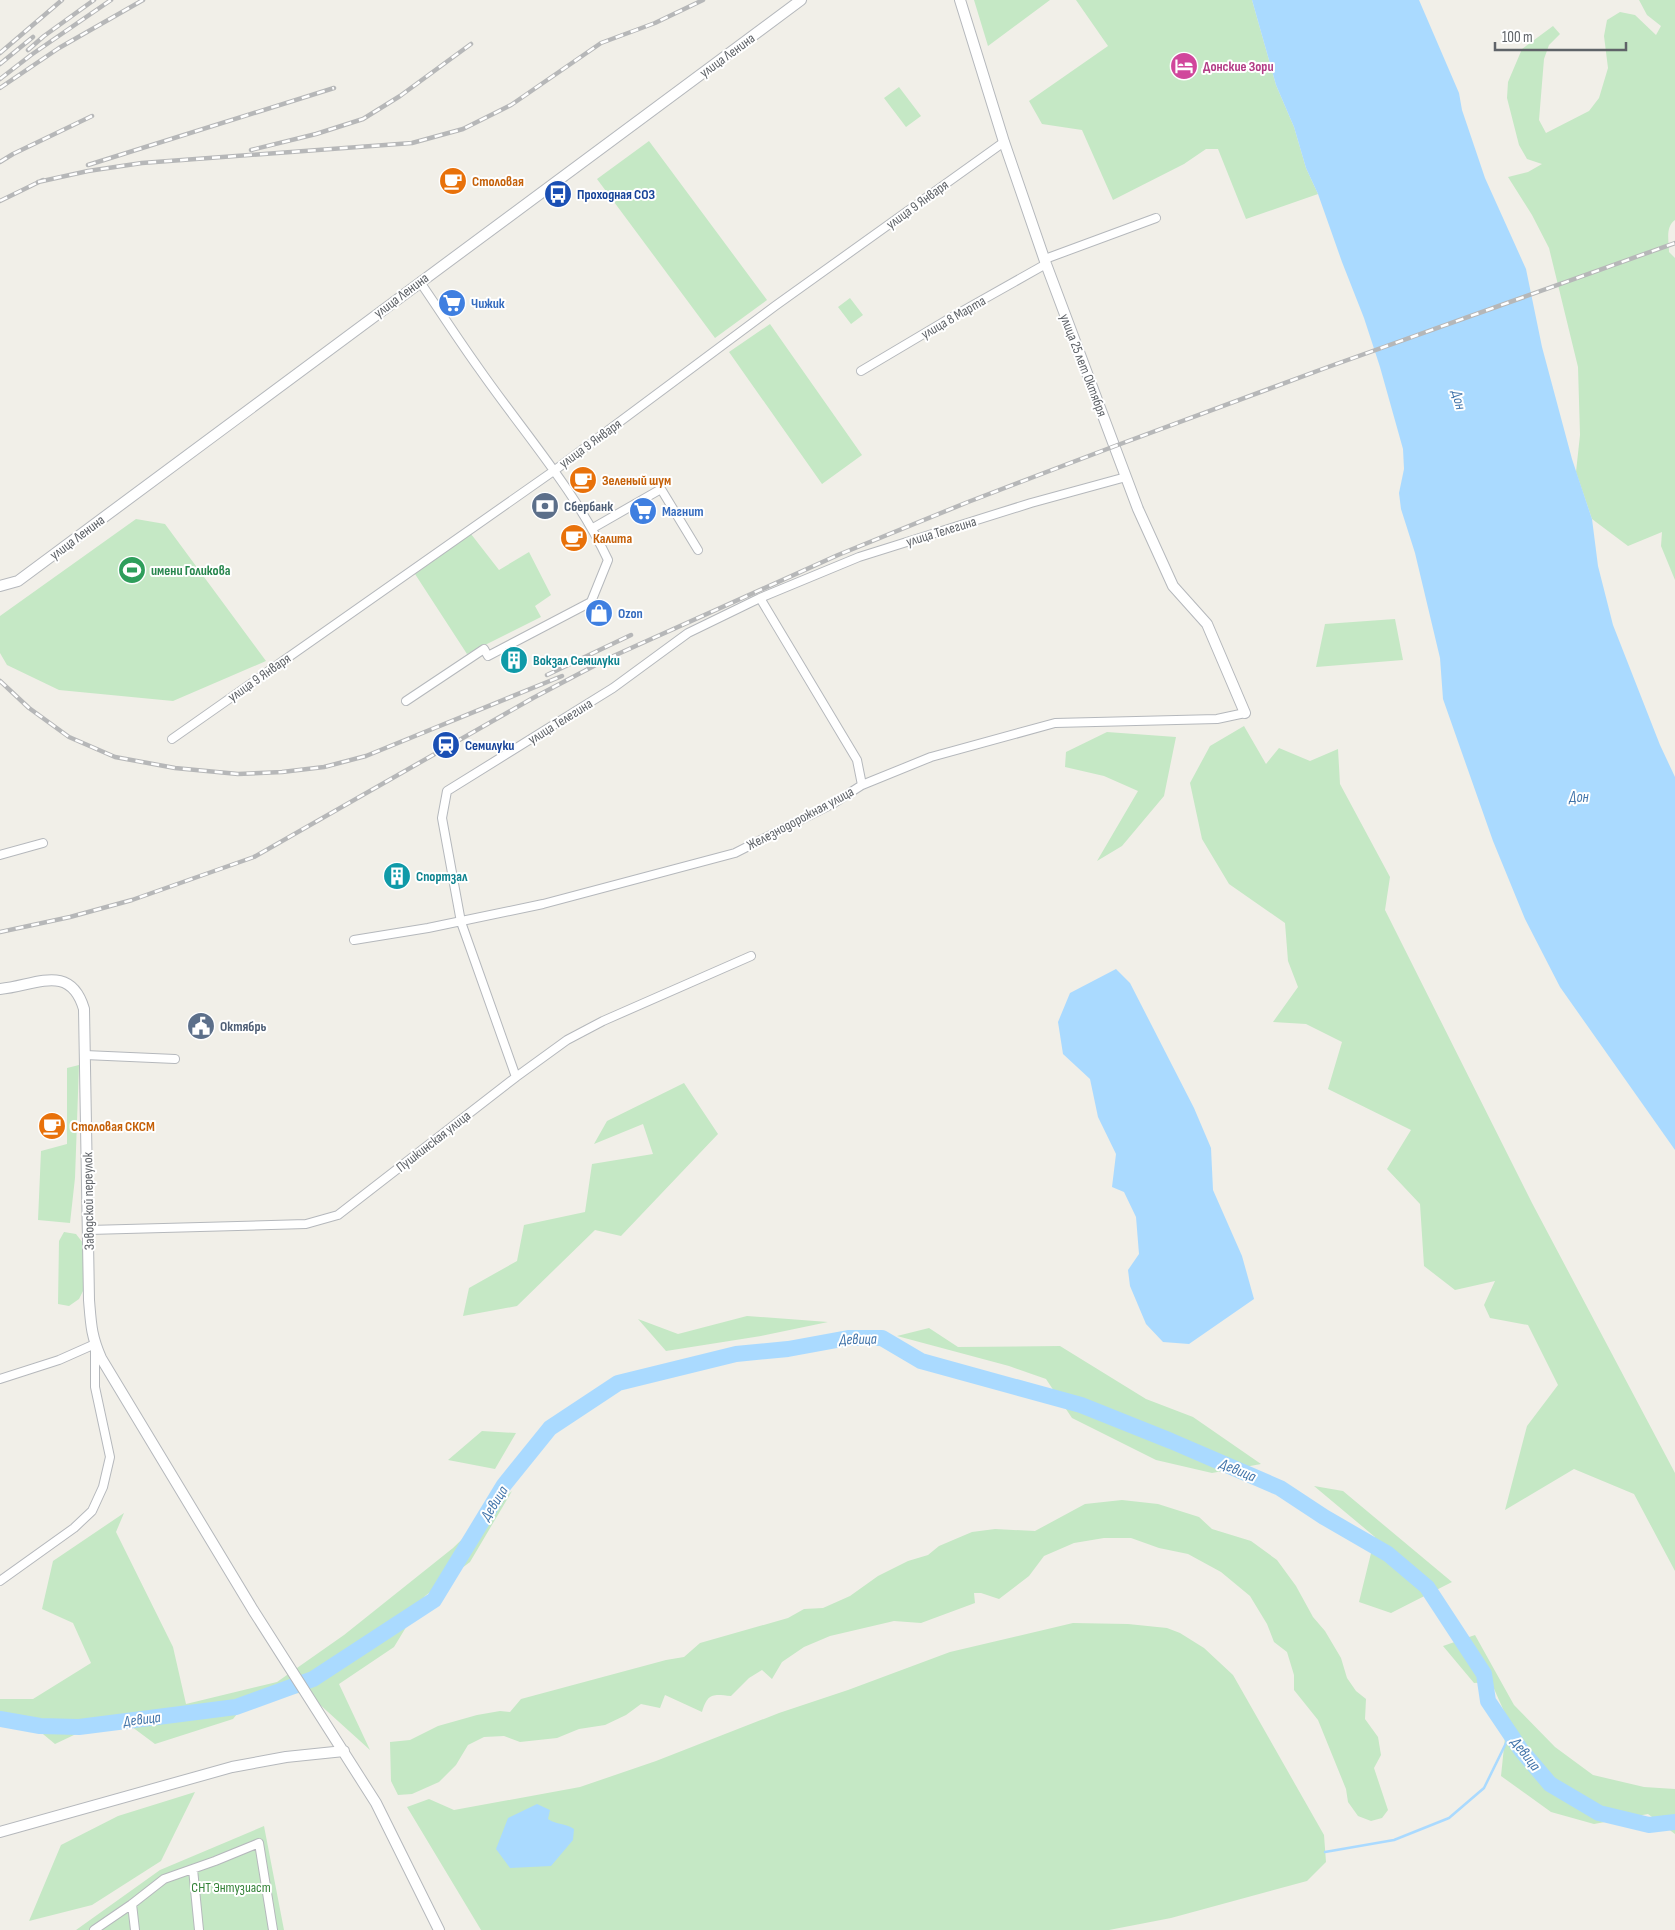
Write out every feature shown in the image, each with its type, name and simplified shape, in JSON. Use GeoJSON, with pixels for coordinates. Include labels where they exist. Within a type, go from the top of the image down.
{"type":"FeatureCollection","features":[{"type":"Feature","properties":{"kind":"street","name":"улица Ленина"},"geometry":{"type":"LineString","coordinates":[[0,586],[18,581],[801,0]]}},
{"type":"Feature","properties":{"kind":"street","name":"улица 25 лет Октября"},"geometry":{"type":"LineString","coordinates":[[960,0],[1004,142],[1045,262],[1138,509],[1173,586],[1207,624],[1245,713]]}},
{"type":"Feature","properties":{"kind":"street","name":"улица 9 Января"},"geometry":{"type":"LineString","coordinates":[[172,739],[555,470],[775,306],[1004,142]]}},
{"type":"Feature","properties":{"kind":"street","name":"улица 8 Марта"},"geometry":{"type":"LineString","coordinates":[[861,371],[1045,262],[1156,218]]}},
{"type":"Feature","properties":{"kind":"street"},"geometry":{"type":"LineString","coordinates":[[406,701],[484,649],[488,656],[591,602],[608,560],[593,528],[555,470],[480,370],[420,282]]}},
{"type":"Feature","properties":{"kind":"street","name":"улица Телегина"},"geometry":{"type":"LineString","coordinates":[[516,1077],[461,922],[442,818],[447,791],[613,688],[688,633],[760,598],[859,557],[1030,503],[1126,477]]}},
{"type":"Feature","properties":{"kind":"street"},"geometry":{"type":"LineString","coordinates":[[593,528],[662,489],[698,550]]}},
{"type":"Feature","properties":{"kind":"street"},"geometry":{"type":"LineString","coordinates":[[760,598],[857,760],[862,784]]}},
{"type":"Feature","properties":{"kind":"street","name":"Железнодорожная улица"},"geometry":{"type":"LineString","coordinates":[[354,940],[461,922],[543,904],[736,853],[834,803],[862,784],[931,757],[1055,723],[1217,719],[1245,713]]}},
{"type":"Feature","properties":{"kind":"street"},"geometry":{"type":"LineString","coordinates":[[0,855],[43,843]]}},
{"type":"Feature","properties":{"kind":"street","name":"Пушкинская улица"},"geometry":{"type":"LineString","coordinates":[[89,1230],[306,1224],[338,1215],[516,1077],[567,1040],[596,1025],[751,956]]}},
{"type":"Feature","properties":{"kind":"street","name":"Заводской переулок"},"geometry":{"type":"LineString","coordinates":[[0,989],[48,979],[64,981],[80,996],[84,1009],[89,1300],[91,1332],[95,1344],[101,1358],[253,1610],[376,1802],[439,1930]]}},
{"type":"Feature","properties":{"kind":"street"},"geometry":{"type":"LineString","coordinates":[[85,1056],[175,1059]]}},
{"type":"Feature","properties":{"kind":"street"},"geometry":{"type":"LineString","coordinates":[[0,1379],[59,1360],[95,1344],[95,1387],[110,1457],[103,1487],[92,1511],[74,1528],[0,1581]]}},
{"type":"Feature","properties":{"kind":"street"},"geometry":{"type":"LineString","coordinates":[[0,1832],[232,1767],[344,1751]]}},
{"type":"Feature","properties":{"kind":"street"},"geometry":{"type":"LineString","coordinates":[[94,1930],[164,1879],[259,1843],[273,1930]]}},
{"type":"Feature","properties":{"kind":"street"},"geometry":{"type":"LineString","coordinates":[[194,1869],[199,1930]]}},
{"type":"Feature","properties":{"kind":"street"},"geometry":{"type":"LineString","coordinates":[[132,1904],[135,1930]]}},
{"type":"Feature","properties":{"kind":"green space"},"geometry":{"type":"Polygon","coordinates":[[[974,0],[1050,0],[988,46],[974,0]]]}},
{"type":"Feature","properties":{"kind":"green space"},"geometry":{"type":"Polygon","coordinates":[[[1076,0],[1252,0],[1276,85],[1294,127],[1306,168],[1318,194],[1246,219],[1218,149],[1206,149],[1184,164],[1113,200],[1082,130],[1042,124],[1029,101],[1108,46],[1076,0]]]}},
{"type":"Feature","properties":{"kind":"green space"},"geometry":{"type":"Polygon","coordinates":[[[1639,0],[1675,0],[1675,220],[1670,226],[1668,234],[1669,252],[1675,258],[1675,580],[1661,546],[1662,532],[1628,546],[1592,519],[1576,472],[1580,435],[1578,367],[1549,248],[1532,215],[1508,177],[1528,172],[1542,164],[1527,159],[1519,145],[1507,98],[1508,82],[1522,49],[1553,26],[1560,34],[1549,45],[1544,59],[1539,120],[1546,133],[1589,111],[1599,98],[1608,68],[1604,36],[1607,20],[1620,12],[1635,15],[1656,35],[1661,26],[1647,15],[1639,0]]]}},
{"type":"Feature","properties":{"kind":"green space"},"geometry":{"type":"Polygon","coordinates":[[[899,87],[921,116],[906,127],[884,98],[899,87]]]}},
{"type":"Feature","properties":{"kind":"green space"},"geometry":{"type":"Polygon","coordinates":[[[649,141],[767,300],[715,338],[597,179],[649,141]]]}},
{"type":"Feature","properties":{"kind":"green space"},"geometry":{"type":"Polygon","coordinates":[[[850,298],[863,315],[851,324],[838,307],[850,298]]]}},
{"type":"Feature","properties":{"kind":"green space"},"geometry":{"type":"Polygon","coordinates":[[[770,324],[862,455],[822,484],[729,352],[770,324]]]}},
{"type":"Feature","properties":{"kind":"green space","name":"имени Голикова"},"geometry":{"type":"Polygon","coordinates":[[[136,519],[165,524],[266,661],[173,701],[59,690],[7,665],[0,653],[0,616],[136,519]]]}},
{"type":"Feature","properties":{"kind":"green space"},"geometry":{"type":"Polygon","coordinates":[[[471,534],[499,570],[529,552],[551,595],[535,606],[541,617],[467,654],[415,574],[471,534]]]}},
{"type":"Feature","properties":{"kind":"green space"},"geometry":{"type":"Polygon","coordinates":[[[1395,619],[1403,660],[1316,667],[1325,624],[1395,619]]]}},
{"type":"Feature","properties":{"kind":"green space"},"geometry":{"type":"Polygon","coordinates":[[[1244,726],[1266,764],[1279,748],[1310,761],[1338,749],[1340,784],[1390,877],[1385,910],[1532,1203],[1675,1473],[1675,1571],[1634,1494],[1574,1469],[1505,1510],[1527,1426],[1558,1385],[1528,1325],[1490,1318],[1484,1305],[1495,1281],[1455,1290],[1424,1266],[1420,1204],[1387,1169],[1411,1130],[1328,1089],[1342,1042],[1306,1024],[1273,1022],[1298,987],[1288,961],[1285,923],[1229,884],[1202,839],[1190,783],[1210,746],[1244,726]]]}},
{"type":"Feature","properties":{"kind":"green space"},"geometry":{"type":"Polygon","coordinates":[[[1107,732],[1176,737],[1164,796],[1122,846],[1097,861],[1138,791],[1104,776],[1065,767],[1066,752],[1107,732]]]}},
{"type":"Feature","properties":{"kind":"green space"},"geometry":{"type":"Polygon","coordinates":[[[79,1065],[75,1178],[70,1223],[38,1220],[41,1151],[67,1144],[67,1068],[79,1065]]]}},
{"type":"Feature","properties":{"kind":"green space"},"geometry":{"type":"Polygon","coordinates":[[[684,1083],[718,1134],[621,1236],[595,1230],[517,1306],[463,1316],[469,1288],[517,1261],[524,1225],[585,1212],[592,1164],[653,1154],[643,1124],[594,1144],[607,1121],[684,1083]]]}},
{"type":"Feature","properties":{"kind":"green space"},"geometry":{"type":"Polygon","coordinates":[[[64,1232],[76,1234],[83,1243],[84,1289],[79,1299],[69,1306],[58,1304],[59,1241],[64,1232]]]}},
{"type":"Feature","properties":{"kind":"green space"},"geometry":{"type":"Polygon","coordinates":[[[747,1316],[828,1322],[761,1336],[666,1351],[638,1319],[678,1334],[747,1316]]]}},
{"type":"Feature","properties":{"kind":"green space"},"geometry":{"type":"Polygon","coordinates":[[[929,1328],[958,1347],[1060,1346],[1146,1399],[1193,1417],[1261,1464],[1212,1473],[1156,1460],[1072,1418],[1046,1379],[1009,1366],[897,1336],[929,1328]]]}},
{"type":"Feature","properties":{"kind":"green space"},"geometry":{"type":"Polygon","coordinates":[[[482,1431],[516,1433],[495,1469],[448,1460],[482,1431]]]}},
{"type":"Feature","properties":{"kind":"green space"},"geometry":{"type":"Polygon","coordinates":[[[1314,1486],[1343,1491],[1452,1582],[1391,1613],[1359,1602],[1375,1537],[1314,1486]]]}},
{"type":"Feature","properties":{"kind":"green space"},"geometry":{"type":"Polygon","coordinates":[[[512,1491],[470,1562],[425,1596],[394,1647],[339,1684],[370,1750],[307,1693],[253,1694],[233,1719],[155,1744],[116,1715],[55,1744],[20,1715],[0,1718],[0,1699],[33,1699],[91,1663],[73,1623],[42,1609],[53,1561],[124,1513],[116,1532],[173,1647],[186,1704],[277,1682],[344,1635],[453,1548],[512,1491]]]}},
{"type":"Feature","properties":{"kind":"green space"},"geometry":{"type":"Polygon","coordinates":[[[1122,1500],[1158,1504],[1199,1517],[1212,1529],[1251,1541],[1277,1560],[1296,1586],[1313,1617],[1325,1631],[1341,1658],[1347,1678],[1356,1691],[1366,1699],[1365,1719],[1378,1737],[1381,1755],[1374,1768],[1388,1810],[1382,1818],[1371,1821],[1358,1816],[1348,1802],[1346,1789],[1318,1720],[1294,1690],[1294,1675],[1287,1652],[1274,1642],[1267,1624],[1250,1596],[1221,1572],[1188,1554],[1159,1548],[1131,1538],[1104,1538],[1074,1543],[1044,1556],[1029,1576],[999,1599],[981,1593],[974,1593],[975,1603],[921,1623],[894,1621],[830,1636],[804,1647],[782,1662],[772,1679],[762,1670],[749,1678],[731,1696],[712,1696],[706,1701],[702,1712],[665,1695],[660,1708],[641,1704],[626,1715],[605,1725],[579,1729],[557,1738],[520,1742],[504,1736],[484,1737],[468,1745],[456,1765],[439,1782],[412,1794],[398,1795],[391,1781],[390,1742],[410,1740],[438,1726],[477,1715],[500,1711],[510,1712],[521,1699],[666,1660],[684,1657],[700,1643],[788,1618],[804,1609],[823,1608],[850,1596],[878,1576],[908,1561],[928,1555],[939,1546],[972,1532],[995,1529],[1035,1531],[1085,1504],[1122,1500]]]}},
{"type":"Feature","properties":{"kind":"green space"},"geometry":{"type":"Polygon","coordinates":[[[1073,1623],[1128,1624],[1167,1628],[1180,1633],[1204,1648],[1233,1675],[1324,1835],[1326,1862],[1307,1881],[1171,1918],[1109,1930],[481,1930],[407,1807],[429,1799],[454,1810],[580,1787],[656,1761],[779,1713],[848,1690],[950,1652],[1073,1623]]]}},
{"type":"Feature","properties":{"kind":"green space"},"geometry":{"type":"Polygon","coordinates":[[[1475,1635],[1514,1705],[1555,1747],[1593,1775],[1644,1787],[1675,1789],[1675,1834],[1648,1814],[1594,1824],[1551,1812],[1501,1776],[1507,1718],[1491,1682],[1474,1683],[1443,1646],[1475,1635]]]}},
{"type":"Feature","properties":{"kind":"green space"},"geometry":{"type":"Polygon","coordinates":[[[195,1792],[161,1861],[92,1905],[29,1921],[61,1845],[118,1816],[195,1792]]]}},
{"type":"Feature","properties":{"kind":"green space","name":"СНТ Энтузиаст"},"geometry":{"type":"Polygon","coordinates":[[[264,1826],[284,1930],[76,1930],[160,1870],[264,1826]]]}},
{"type":"Feature","properties":{"kind":"water","name":"Дон"},"geometry":{"type":"Polygon","coordinates":[[[1252,0],[1419,0],[1459,93],[1462,110],[1485,178],[1526,269],[1542,347],[1572,459],[1592,519],[1598,566],[1613,625],[1660,745],[1675,777],[1675,1150],[1560,987],[1525,919],[1493,841],[1443,699],[1440,658],[1415,553],[1401,509],[1399,493],[1404,469],[1403,449],[1380,367],[1318,194],[1306,168],[1294,127],[1276,85],[1252,0]]]}},
{"type":"Feature","properties":{"kind":"water"},"geometry":{"type":"Polygon","coordinates":[[[1116,969],[1130,983],[1194,1108],[1211,1148],[1213,1190],[1242,1256],[1254,1299],[1189,1344],[1163,1342],[1146,1324],[1130,1286],[1128,1270],[1139,1254],[1136,1217],[1124,1192],[1112,1187],[1116,1154],[1098,1117],[1090,1079],[1063,1054],[1058,1022],[1070,993],[1116,969]]]}},
{"type":"Feature","properties":{"kind":"water"},"geometry":{"type":"Polygon","coordinates":[[[537,1804],[550,1810],[548,1819],[574,1829],[573,1840],[551,1866],[510,1868],[496,1849],[508,1818],[537,1804]]]}},
{"type":"Feature","properties":{"kind":"waterway","name":"Девица"},"geometry":{"type":"LineString","coordinates":[[0,1719],[40,1726],[79,1727],[236,1707],[313,1679],[434,1600],[504,1485],[550,1428],[618,1383],[736,1354],[788,1349],[848,1338],[882,1338],[921,1361],[1081,1405],[1280,1488],[1324,1517],[1388,1554],[1427,1587],[1484,1674],[1488,1701],[1521,1750],[1550,1784],[1599,1813],[1649,1825],[1675,1822]]}},
{"type":"Feature","properties":{"kind":"waterway"},"geometry":{"type":"LineString","coordinates":[[1325,1852],[1394,1840],[1449,1818],[1484,1788],[1510,1735]]}},
{"type":"Feature","properties":{"kind":"railway"},"geometry":{"type":"LineString","coordinates":[[0,53],[62,0]]}},
{"type":"Feature","properties":{"kind":"railway"},"geometry":{"type":"LineString","coordinates":[[28,50],[94,0]]}},
{"type":"Feature","properties":{"kind":"railway"},"geometry":{"type":"LineString","coordinates":[[0,79],[31,55],[111,0]]}},
{"type":"Feature","properties":{"kind":"railway"},"geometry":{"type":"LineString","coordinates":[[0,88],[59,48],[143,0]]}},
{"type":"Feature","properties":{"kind":"railway"},"geometry":{"type":"LineString","coordinates":[[38,182],[88,171],[142,163],[412,143],[463,129],[511,105],[601,43],[655,23],[703,0]]}},
{"type":"Feature","properties":{"kind":"railway"},"geometry":{"type":"LineString","coordinates":[[0,64],[33,37]]}},
{"type":"Feature","properties":{"kind":"railway"},"geometry":{"type":"LineString","coordinates":[[251,150],[316,134],[363,119],[400,96],[471,44]]}},
{"type":"Feature","properties":{"kind":"railway"},"geometry":{"type":"LineString","coordinates":[[88,165],[334,88]]}},
{"type":"Feature","properties":{"kind":"railway"},"geometry":{"type":"LineString","coordinates":[[0,162],[92,116]]}},
{"type":"Feature","properties":{"kind":"railway"},"geometry":{"type":"LineString","coordinates":[[0,201],[43,180]]}},
{"type":"Feature","properties":{"kind":"railway"},"geometry":{"type":"LineString","coordinates":[[0,932],[70,917],[132,900],[254,857],[533,698],[609,658],[838,555],[968,502],[1115,446],[1328,367],[1675,243]]}},
{"type":"Feature","properties":{"kind":"railway"},"geometry":{"type":"LineString","coordinates":[[547,675],[631,635]]}},
{"type":"Feature","properties":{"kind":"railway"},"geometry":{"type":"LineString","coordinates":[[0,681],[29,708],[69,737],[115,757],[175,768],[238,774],[282,772],[324,767],[366,756],[562,676]]}},
{"type":"Feature","properties":{"kind":"place","name":"Донские Зори"},"geometry":{"type":"Point","coordinates":[1184,66]}},
{"type":"Feature","properties":{"kind":"place","name":"Столовая"},"geometry":{"type":"Point","coordinates":[453,181]}},
{"type":"Feature","properties":{"kind":"place","name":"Проходная СОЗ"},"geometry":{"type":"Point","coordinates":[558,194]}},
{"type":"Feature","properties":{"kind":"place","name":"Чижик"},"geometry":{"type":"Point","coordinates":[452,303]}},
{"type":"Feature","properties":{"kind":"place","name":"Зеленый шум"},"geometry":{"type":"Point","coordinates":[583,480]}},
{"type":"Feature","properties":{"kind":"place","name":"Сбербанк"},"geometry":{"type":"Point","coordinates":[545,506]}},
{"type":"Feature","properties":{"kind":"place","name":"Магнит"},"geometry":{"type":"Point","coordinates":[643,511]}},
{"type":"Feature","properties":{"kind":"place","name":"Калита"},"geometry":{"type":"Point","coordinates":[574,538]}},
{"type":"Feature","properties":{"kind":"place","name":"имени Голикова"},"geometry":{"type":"Point","coordinates":[132,570]}},
{"type":"Feature","properties":{"kind":"place","name":"Ozon"},"geometry":{"type":"Point","coordinates":[599,613]}},
{"type":"Feature","properties":{"kind":"place","name":"Вокзал Семилуки"},"geometry":{"type":"Point","coordinates":[514,660]}},
{"type":"Feature","properties":{"kind":"place","name":"Семилуки"},"geometry":{"type":"Point","coordinates":[446,745]}},
{"type":"Feature","properties":{"kind":"place","name":"Спортзал"},"geometry":{"type":"Point","coordinates":[397,876]}},
{"type":"Feature","properties":{"kind":"place","name":"Октябрь"},"geometry":{"type":"Point","coordinates":[201,1026]}},
{"type":"Feature","properties":{"kind":"place","name":"Столовая СКСМ"},"geometry":{"type":"Point","coordinates":[52,1126]}}]}
